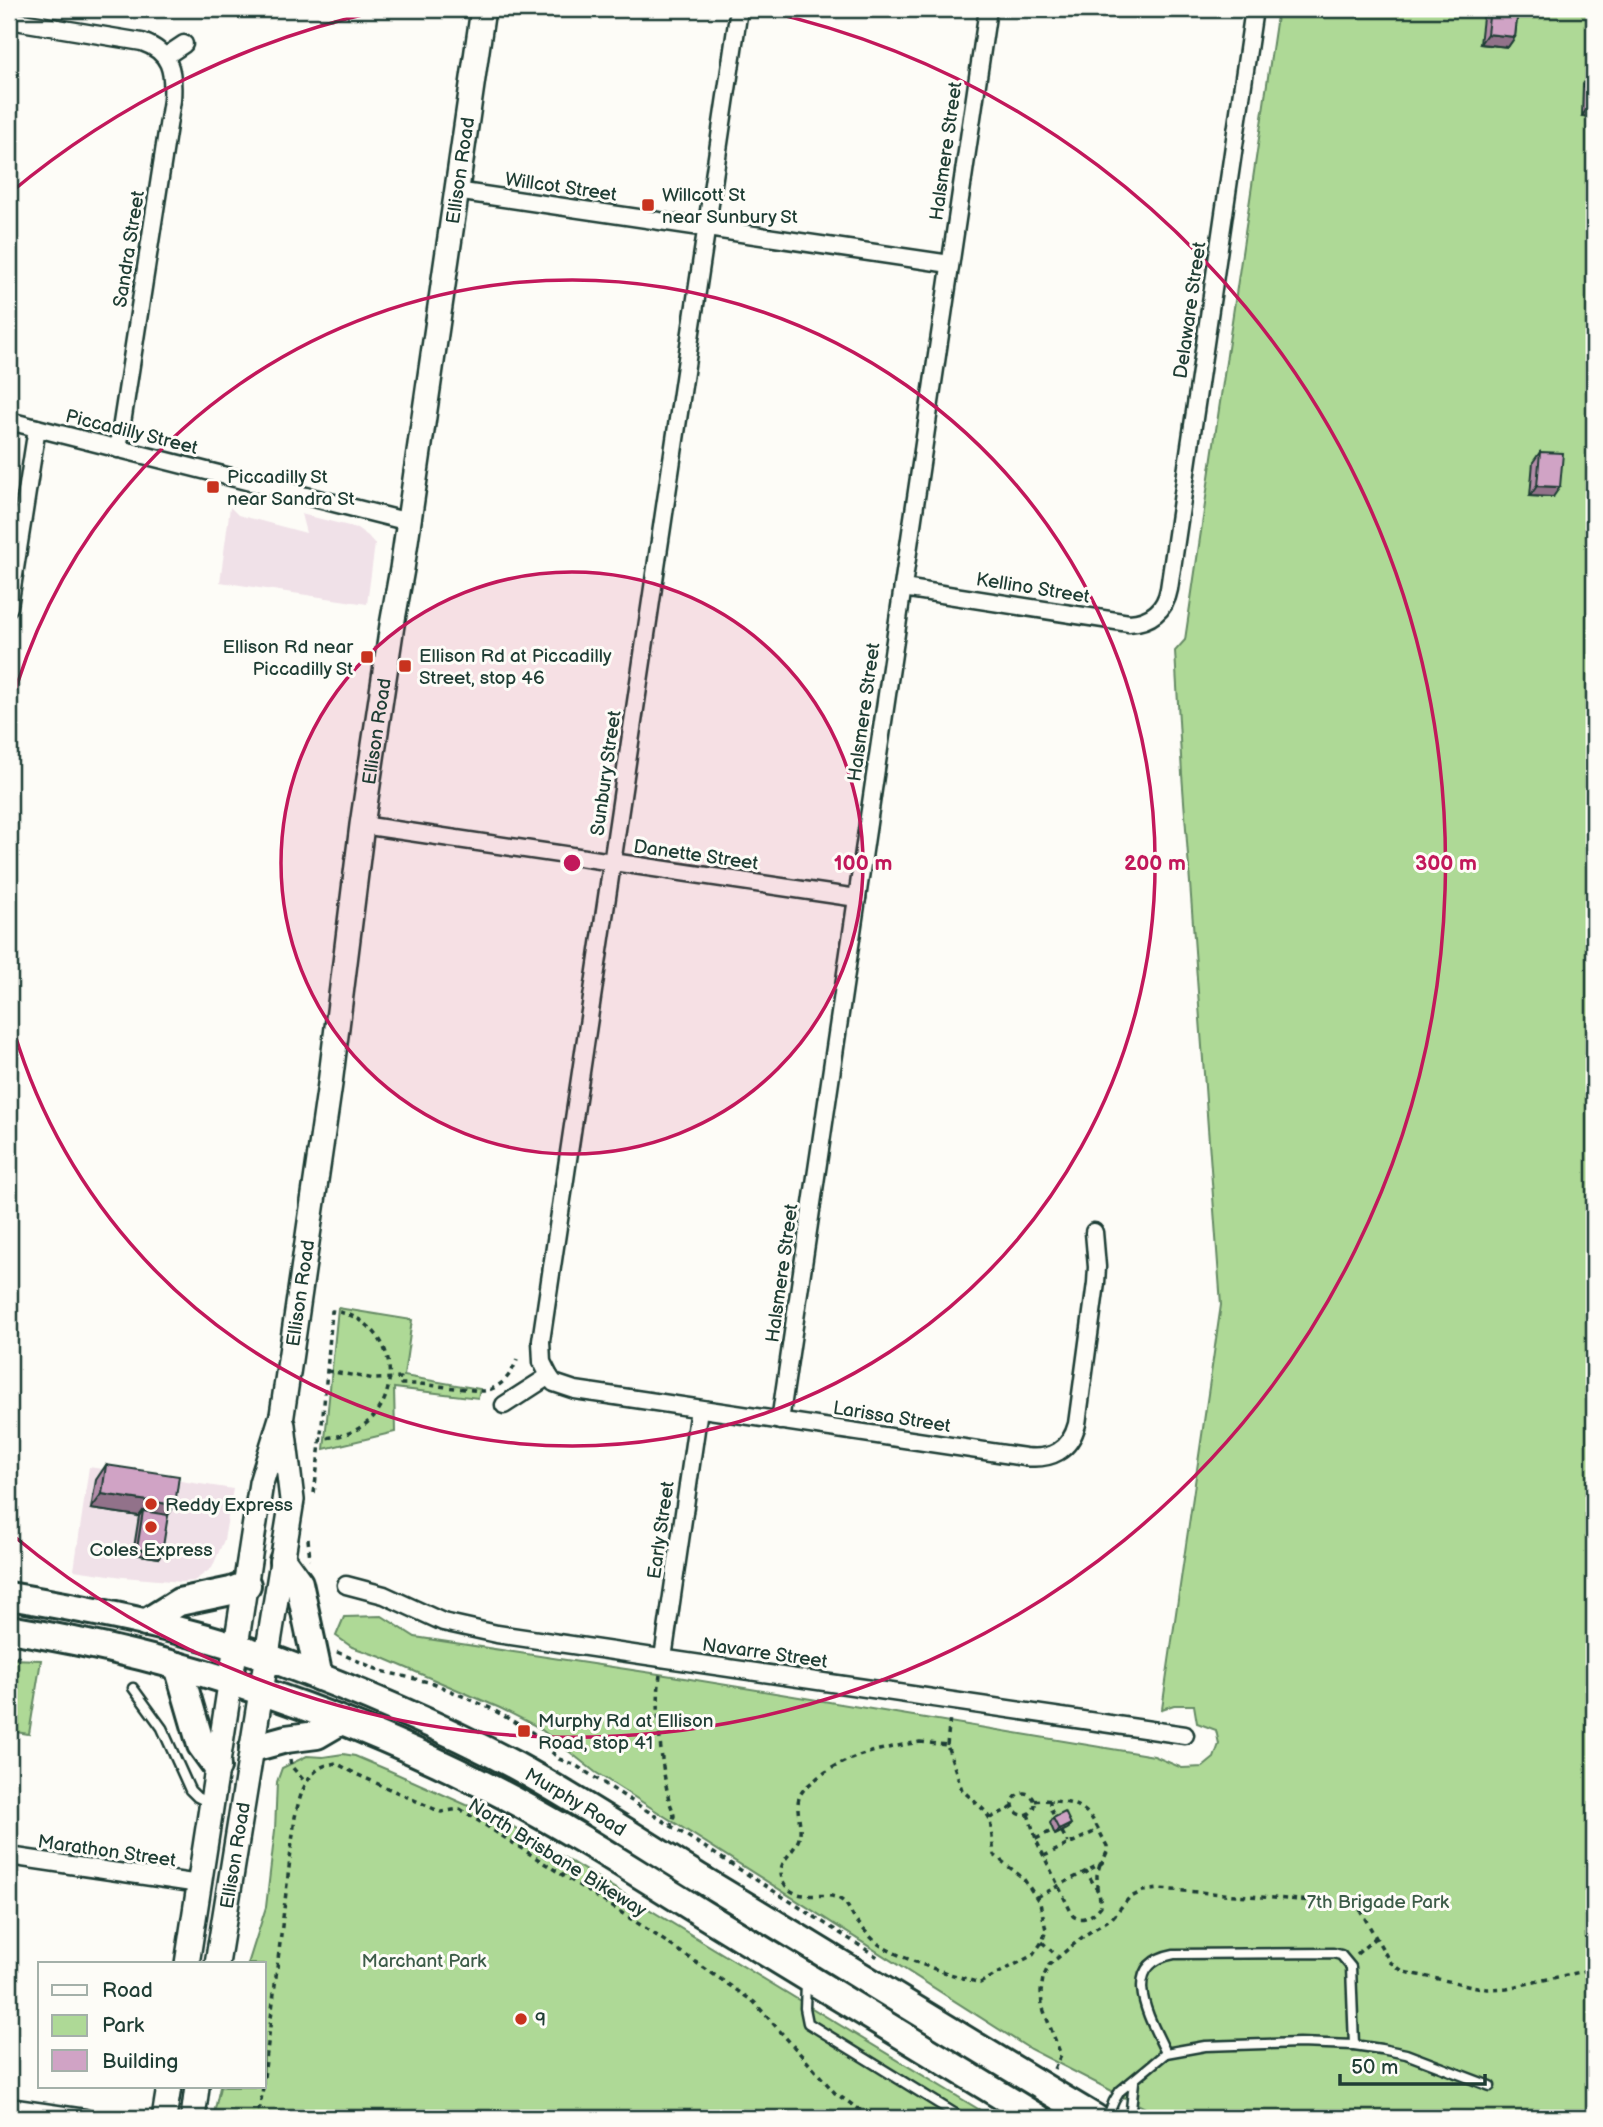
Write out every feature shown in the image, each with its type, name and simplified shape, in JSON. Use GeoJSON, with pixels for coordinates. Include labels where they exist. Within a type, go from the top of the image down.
{"type":"FeatureCollection","features":[{"type":"Feature","properties":{"kind":"main road"},"geometry":{"type":"LineString","coordinates":[[283,1561],[299,1583],[319,1677]]}},
{"type":"Feature","properties":{"kind":"main road"},"geometry":{"type":"LineString","coordinates":[[145,1623],[179,1602],[247,1585]]}},
{"type":"Feature","properties":{"kind":"main road","name":"Murphy Road"},"geometry":{"type":"LineString","coordinates":[[9,1596],[145,1623],[268,1657],[379,1701],[457,1736],[518,1768],[1095,2118]]}},
{"type":"Feature","properties":{"kind":"main road","name":"Murphy Road"},"geometry":{"type":"LineString","coordinates":[[9,1629],[98,1646],[178,1666],[262,1692],[389,1740],[472,1779],[559,1826],[1038,2118]]}},
{"type":"Feature","properties":{"kind":"main road"},"geometry":{"type":"LineString","coordinates":[[178,1666],[201,1745],[217,1767]]}},
{"type":"Feature","properties":{"kind":"main road"},"geometry":{"type":"LineString","coordinates":[[253,1748],[286,1739],[317,1735],[341,1721]]}},
{"type":"Feature","properties":{"kind":"street","name":"Ellison Road"},"geometry":{"type":"LineString","coordinates":[[187,1962],[261,1483],[282,1415],[330,1084],[362,825],[483,9]]}},
{"type":"Feature","properties":{"kind":"street","name":"Sunbury Street"},"geometry":{"type":"LineString","coordinates":[[549,1376],[542,1362],[541,1341],[739,9]]}},
{"type":"Feature","properties":{"kind":"street","name":"Halsmere Street"},"geometry":{"type":"LineString","coordinates":[[780,1420],[988,9]]}},
{"type":"Feature","properties":{"kind":"street","name":"Delaware Street"},"geometry":{"type":"LineString","coordinates":[[1156,614],[1167,598],[1169,589],[1254,9]]}},
{"type":"Feature","properties":{"kind":"street"},"geometry":{"type":"LineString","coordinates":[[9,20],[142,42],[152,45],[166,56],[184,44]]}},
{"type":"Feature","properties":{"kind":"street","name":"Sandra Street"},"geometry":{"type":"LineString","coordinates":[[118,449],[172,100],[172,76],[166,56]]}},
{"type":"Feature","properties":{"kind":"street","name":"Willcot Street"},"geometry":{"type":"LineString","coordinates":[[456,191],[950,264]]}},
{"type":"Feature","properties":{"kind":"street","name":"Piccadilly Street"},"geometry":{"type":"LineString","coordinates":[[9,421],[408,522]]}},
{"type":"Feature","properties":{"kind":"street"},"geometry":{"type":"LineString","coordinates":[[9,607],[37,428]]}},
{"type":"Feature","properties":{"kind":"street","name":"Kellino Street"},"geometry":{"type":"LineString","coordinates":[[903,588],[1129,622],[1140,622],[1156,614]]}},
{"type":"Feature","properties":{"kind":"street","name":"Danette Street"},"geometry":{"type":"LineString","coordinates":[[362,825],[857,898]]}},
{"type":"Feature","properties":{"kind":"street","name":"Larissa Street"},"geometry":{"type":"LineString","coordinates":[[549,1376],[554,1383],[575,1390],[1039,1459],[1051,1456],[1069,1443],[1077,1424],[1096,1283],[1094,1232]]}},
{"type":"Feature","properties":{"kind":"street"},"geometry":{"type":"LineString","coordinates":[[504,1405],[549,1376]]}},
{"type":"Feature","properties":{"kind":"street","name":"Early Street"},"geometry":{"type":"LineString","coordinates":[[663,1658],[699,1409]]}},
{"type":"Feature","properties":{"kind":"street","name":"Ellison Road"},"geometry":{"type":"LineString","coordinates":[[218,1962],[292,1500],[282,1415]]}},
{"type":"Feature","properties":{"kind":"street","name":"Navarre Street"},"geometry":{"type":"LineString","coordinates":[[346,1585],[384,1595],[443,1622],[467,1629],[1185,1735]]}},
{"type":"Feature","properties":{"kind":"street","name":"Marathon Street"},"geometry":{"type":"LineString","coordinates":[[9,1856],[199,1884]]}},
{"type":"Feature","properties":{"kind":"street"},"geometry":{"type":"LineString","coordinates":[[164,2118],[169,2088]]}},
{"type":"Feature","properties":{"kind":"street"},"geometry":{"type":"LineString","coordinates":[[192,2118],[197,2088]]}},
{"type":"Feature","properties":{"kind":"street"},"geometry":{"type":"LineString","coordinates":[[9,2107],[85,2118]]}},
{"type":"Feature","properties":{"kind":"lane","name":"Ellison Road"},"geometry":{"type":"LineString","coordinates":[[133,1688],[162,1728],[190,1790],[211,1804]]}},
{"type":"Feature","properties":{"kind":"lane"},"geometry":{"type":"LineString","coordinates":[[1166,2053],[1143,2002],[1141,1984],[1144,1974],[1156,1960],[1174,1954],[1341,1955],[1349,1964],[1353,1979],[1354,2045]]}},
{"type":"Feature","properties":{"kind":"lane"},"geometry":{"type":"LineString","coordinates":[[806,1976],[804,2008],[808,2023],[962,2118]]}},
{"type":"Feature","properties":{"kind":"lane"},"geometry":{"type":"LineString","coordinates":[[1107,2118],[1121,2091],[1166,2053],[1205,2046],[1298,2043],[1354,2045],[1406,2054],[1490,2087]]}},
{"type":"Feature","properties":{"kind":"lane"},"geometry":{"type":"LineString","coordinates":[[1130,2118],[1134,2082]]}},
{"type":"Feature","properties":{"kind":"path"},"geometry":{"type":"LineString","coordinates":[[320,1438],[341,1437],[360,1429],[376,1414],[389,1388],[390,1378],[386,1352],[377,1336],[348,1314],[332,1311],[327,1371],[375,1379],[390,1378],[401,1378],[401,1384],[487,1391],[511,1374],[517,1359]]}},
{"type":"Feature","properties":{"kind":"path"},"geometry":{"type":"LineString","coordinates":[[330,1648],[381,1671],[433,1683],[492,1709],[533,1733],[559,1759],[575,1765],[889,1964]]}},
{"type":"Feature","properties":{"kind":"path"},"geometry":{"type":"LineString","coordinates":[[9,1666],[19,1654]]}},
{"type":"Feature","properties":{"kind":"path"},"geometry":{"type":"LineString","coordinates":[[663,1658],[658,1700],[666,1784],[674,1816],[671,1825]]}},
{"type":"Feature","properties":{"kind":"path"},"geometry":{"type":"LineString","coordinates":[[947,1745],[920,1742],[886,1748],[847,1760],[827,1770],[806,1787],[798,1800],[799,1840],[783,1861],[780,1872],[785,1885],[799,1895],[836,1898],[848,1905],[853,1917],[879,1944],[909,1958],[980,1983],[1032,1955],[1042,1942],[1046,1930],[1037,1898],[1023,1878],[994,1855],[989,1818],[961,1790],[947,1745],[950,1714]]}},
{"type":"Feature","properties":{"kind":"path","name":"North Brisbane Bikeway"},"geometry":{"type":"LineString","coordinates":[[267,2036],[295,1817],[300,1797],[306,1783],[320,1768],[336,1763],[441,1812],[460,1809],[653,1933],[754,2002],[835,2093],[872,2118]]}},
{"type":"Feature","properties":{"kind":"path"},"geometry":{"type":"LineString","coordinates":[[1020,1794],[1031,1795],[1035,1801],[1035,1808],[1028,1814],[1019,1814],[1013,1807],[1014,1799],[1020,1794]]}},
{"type":"Feature","properties":{"kind":"path"},"geometry":{"type":"LineString","coordinates":[[1049,1800],[1056,1820]]}},
{"type":"Feature","properties":{"kind":"path"},"geometry":{"type":"LineString","coordinates":[[1035,1801],[1073,1803],[1090,1815],[1107,1846],[1107,1852],[1100,1864],[1097,1889]]}},
{"type":"Feature","properties":{"kind":"path"},"geometry":{"type":"LineString","coordinates":[[989,1818],[1013,1807]]}},
{"type":"Feature","properties":{"kind":"path"},"geometry":{"type":"LineString","coordinates":[[1028,1814],[1036,1839],[1073,1916],[1077,1919],[1096,1912],[1101,1906],[1097,1889],[1086,1871]]}},
{"type":"Feature","properties":{"kind":"path"},"geometry":{"type":"LineString","coordinates":[[1036,1839],[1053,1830]]}},
{"type":"Feature","properties":{"kind":"path"},"geometry":{"type":"LineString","coordinates":[[1044,1856],[1098,1830]]}},
{"type":"Feature","properties":{"kind":"path"},"geometry":{"type":"LineString","coordinates":[[1062,1832],[1068,1843]]}},
{"type":"Feature","properties":{"kind":"path"},"geometry":{"type":"LineString","coordinates":[[1037,1898],[1100,1864]]}},
{"type":"Feature","properties":{"kind":"path"},"geometry":{"type":"LineString","coordinates":[[1349,1964],[1364,1946],[1376,1937]]}},
{"type":"Feature","properties":{"kind":"path"},"geometry":{"type":"LineString","coordinates":[[1042,1942],[1057,1956]]}},
{"type":"Feature","properties":{"kind":"path"},"geometry":{"type":"LineString","coordinates":[[251,2118],[260,2107],[263,2088]]}},
{"type":"Feature","properties":{"kind":"shaded area"},"geometry":{"type":"Polygon","coordinates":[[[230,507],[238,515],[306,533],[301,514],[357,528],[375,544],[367,604],[220,582],[230,507]]]}},
{"type":"Feature","properties":{"kind":"shaded area"},"geometry":{"type":"Polygon","coordinates":[[[89,1467],[233,1489],[224,1540],[212,1568],[194,1581],[182,1582],[74,1570],[89,1467]]]}},
{"type":"Feature","properties":{"kind":"green space","name":"7th Brigade Park"},"geometry":{"type":"Polygon","coordinates":[[[1278,9],[1594,9],[1594,2118],[1157,2118],[1158,2115],[1149,2110],[1030,2049],[595,1772],[538,1727],[500,1708],[352,1647],[336,1636],[344,1617],[382,1616],[415,1637],[672,1676],[1154,1756],[1182,1768],[1203,1767],[1214,1758],[1219,1744],[1216,1730],[1197,1723],[1194,1705],[1174,1705],[1162,1709],[1221,1305],[1175,651],[1185,640],[1278,9]]]}},
{"type":"Feature","properties":{"kind":"green space"},"geometry":{"type":"Polygon","coordinates":[[[338,1308],[412,1320],[404,1376],[480,1389],[478,1398],[394,1388],[395,1432],[324,1449],[338,1308]]]}},
{"type":"Feature","properties":{"kind":"green space"},"geometry":{"type":"Polygon","coordinates":[[[9,1659],[41,1660],[29,1734],[9,1731],[9,1659]]]}},
{"type":"Feature","properties":{"kind":"green space","name":"Marchant Park"},"geometry":{"type":"Polygon","coordinates":[[[343,1754],[355,1756],[507,1823],[993,2118],[213,2118],[220,2088],[266,2088],[266,1962],[249,1962],[266,1907],[275,1830],[277,1782],[282,1768],[307,1756],[343,1754]]]}},
{"type":"Feature","properties":{"kind":"building"},"geometry":{"type":"Polygon","coordinates":[[[1490,9],[1518,9],[1515,37],[1487,34],[1490,9]]]}},
{"type":"Feature","properties":{"kind":"building"},"geometry":{"type":"Polygon","coordinates":[[[1590,74],[1594,74],[1594,107],[1589,106],[1590,74]]]}},
{"type":"Feature","properties":{"kind":"building"},"geometry":{"type":"Polygon","coordinates":[[[1540,452],[1563,453],[1560,487],[1537,486],[1540,452]]]}},
{"type":"Feature","properties":{"kind":"building"},"geometry":{"type":"Polygon","coordinates":[[[106,1465],[179,1476],[175,1505],[102,1494],[106,1465]]]}},
{"type":"Feature","properties":{"kind":"building"},"geometry":{"type":"Polygon","coordinates":[[[143,1511],[168,1515],[162,1553],[137,1549],[143,1511]]]}},
{"type":"Feature","properties":{"kind":"building"},"geometry":{"type":"Polygon","coordinates":[[[1065,1812],[1071,1824],[1059,1830],[1053,1818],[1065,1812]]]}},
{"type":"Feature","properties":{"kind":"place","name":"Willcott St near Sunbury St"},"geometry":{"type":"Point","coordinates":[648,205]}},
{"type":"Feature","properties":{"kind":"place","name":"Piccadilly St near Sandra St"},"geometry":{"type":"Point","coordinates":[213,487]}},
{"type":"Feature","properties":{"kind":"place","name":"Ellison Rd near Piccadilly St"},"geometry":{"type":"Point","coordinates":[367,657]}},
{"type":"Feature","properties":{"kind":"place","name":"Ellison Rd at Piccadilly Street, stop 46"},"geometry":{"type":"Point","coordinates":[405,666]}},
{"type":"Feature","properties":{"kind":"place","name":"Reddy Express"},"geometry":{"type":"Point","coordinates":[151,1504]}},
{"type":"Feature","properties":{"kind":"place","name":"Coles Express"},"geometry":{"type":"Point","coordinates":[151,1527]}},
{"type":"Feature","properties":{"kind":"place","name":"Murphy Rd at Ellison Road, stop 41"},"geometry":{"type":"Point","coordinates":[524,1731]}},
{"type":"Feature","properties":{"kind":"place","name":"9"},"geometry":{"type":"Point","coordinates":[521,2019]}}]}
